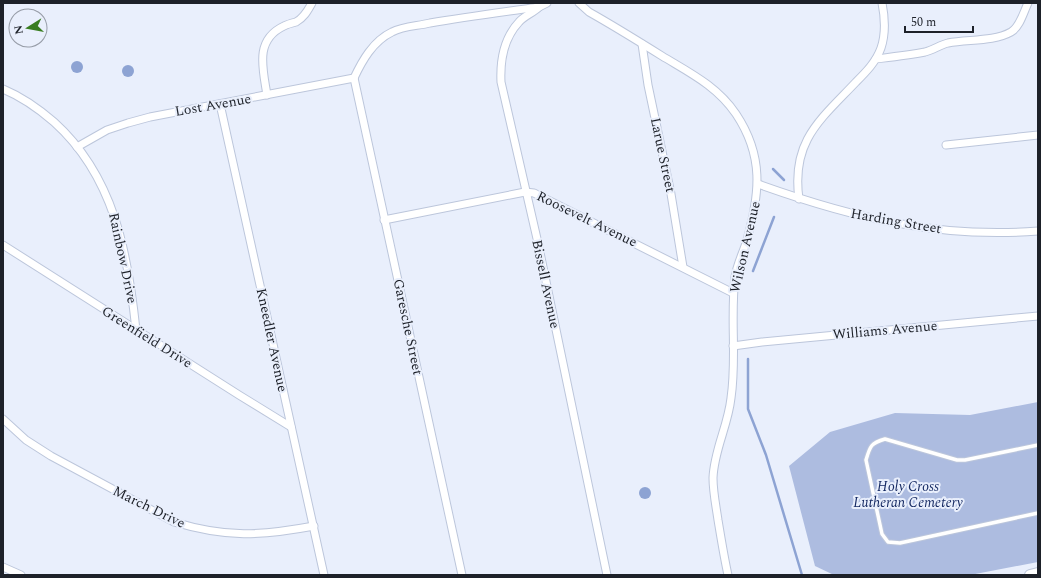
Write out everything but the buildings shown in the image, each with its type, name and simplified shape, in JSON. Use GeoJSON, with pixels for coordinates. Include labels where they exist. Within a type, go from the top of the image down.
{"type":"FeatureCollection","features":[{"type":"Feature","properties":{"kind":"street"},"geometry":{"type":"LineString","coordinates":[[267,95],[262,60],[266,42],[278,29],[303,17],[312,3]]}},
{"type":"Feature","properties":{"kind":"street"},"geometry":{"type":"LineString","coordinates":[[354,78],[366,54],[392,32],[449,20],[539,7],[547,3]]}},
{"type":"Feature","properties":{"kind":"street","name":"Wilson Avenue"},"geometry":{"type":"LineString","coordinates":[[578,3],[589,12],[709,85],[727,103],[736,115],[745,131],[756,162],[758,184],[752,220],[738,264],[733,293],[733,378],[731,400],[714,463],[714,495],[728,575]]}},
{"type":"Feature","properties":{"kind":"street"},"geometry":{"type":"LineString","coordinates":[[799,199],[797,186],[798,165],[804,146],[810,134],[817,123],[873,65],[876,59],[884,36],[885,23],[882,3]]}},
{"type":"Feature","properties":{"kind":"street"},"geometry":{"type":"LineString","coordinates":[[876,59],[916,54],[948,43],[997,37],[1013,31],[1028,3]]}},
{"type":"Feature","properties":{"kind":"street","name":"Bissell Avenue"},"geometry":{"type":"LineString","coordinates":[[539,7],[519,22],[511,34],[502,57],[501,82],[538,243],[607,575]]}},
{"type":"Feature","properties":{"kind":"street","name":"Larue Street"},"geometry":{"type":"LineString","coordinates":[[642,44],[648,85],[671,194],[682,267]]}},
{"type":"Feature","properties":{"kind":"street","name":"Lost Avenue"},"geometry":{"type":"LineString","coordinates":[[77,147],[107,130],[150,117],[354,78]]}},
{"type":"Feature","properties":{"kind":"street","name":"Garesche Street"},"geometry":{"type":"LineString","coordinates":[[354,78],[462,575]]}},
{"type":"Feature","properties":{"kind":"street","name":"Rainbow Drive"},"geometry":{"type":"LineString","coordinates":[[3,89],[27,102],[64,131],[90,164],[102,185],[116,222],[127,267],[136,330]]}},
{"type":"Feature","properties":{"kind":"street","name":"Kneedler Avenue"},"geometry":{"type":"LineString","coordinates":[[220,104],[324,575]]}},
{"type":"Feature","properties":{"kind":"street"},"geometry":{"type":"LineString","coordinates":[[946,145],[1038,135]]}},
{"type":"Feature","properties":{"kind":"street","name":"Harding Street"},"geometry":{"type":"LineString","coordinates":[[758,184],[799,199],[836,210],[877,220],[918,227],[948,231],[986,233],[1038,231]]}},
{"type":"Feature","properties":{"kind":"street","name":"Roosevelt Avenue"},"geometry":{"type":"LineString","coordinates":[[384,220],[526,192],[534,193],[733,293]]}},
{"type":"Feature","properties":{"kind":"street","name":"Greenfield Drive"},"geometry":{"type":"LineString","coordinates":[[3,245],[291,427]]}},
{"type":"Feature","properties":{"kind":"street","name":"Williams Avenue"},"geometry":{"type":"LineString","coordinates":[[733,346],[1038,316]]}},
{"type":"Feature","properties":{"kind":"street","name":"March Drive"},"geometry":{"type":"LineString","coordinates":[[3,419],[26,440],[51,456],[174,522],[218,533],[258,535],[314,526]]}},
{"type":"Feature","properties":{"kind":"street"},"geometry":{"type":"LineString","coordinates":[[3,567],[21,575]]}},
{"type":"Feature","properties":{"kind":"street"},"geometry":{"type":"LineString","coordinates":[[1030,575],[1038,573]]}},
{"type":"Feature","properties":{"kind":"lane"},"geometry":{"type":"LineString","coordinates":[[1038,445],[965,460],[957,460],[885,439],[875,442],[869,449],[866,460],[882,534],[888,542],[900,543],[1038,513]]}},
{"type":"Feature","properties":{"kind":"green space","name":"Holy Cross Lutheran Cemetery"},"geometry":{"type":"Polygon","coordinates":[[[1038,402],[1038,562],[970,575],[834,575],[815,566],[789,466],[830,432],[895,413],[970,415],[1038,402]]]}},
{"type":"Feature","properties":{"kind":"shaded area"},"geometry":{"type":"Polygon","coordinates":[[[75,61],[79,61],[83,67],[79,73],[75,73],[71,69],[71,65],[75,61]]]}},
{"type":"Feature","properties":{"kind":"shaded area"},"geometry":{"type":"Polygon","coordinates":[[[126,65],[130,65],[134,71],[130,77],[126,77],[122,73],[122,69],[126,65]]]}},
{"type":"Feature","properties":{"kind":"shaded area"},"geometry":{"type":"Polygon","coordinates":[[[643,487],[647,487],[651,493],[647,499],[643,499],[639,495],[639,491],[643,487]]]}},
{"type":"Feature","properties":{"kind":"waterway"},"geometry":{"type":"LineString","coordinates":[[773,169],[784,180]]}},
{"type":"Feature","properties":{"kind":"waterway"},"geometry":{"type":"LineString","coordinates":[[753,271],[774,217]]}},
{"type":"Feature","properties":{"kind":"waterway"},"geometry":{"type":"LineString","coordinates":[[748,359],[748,409],[766,455],[802,575]]}}]}
